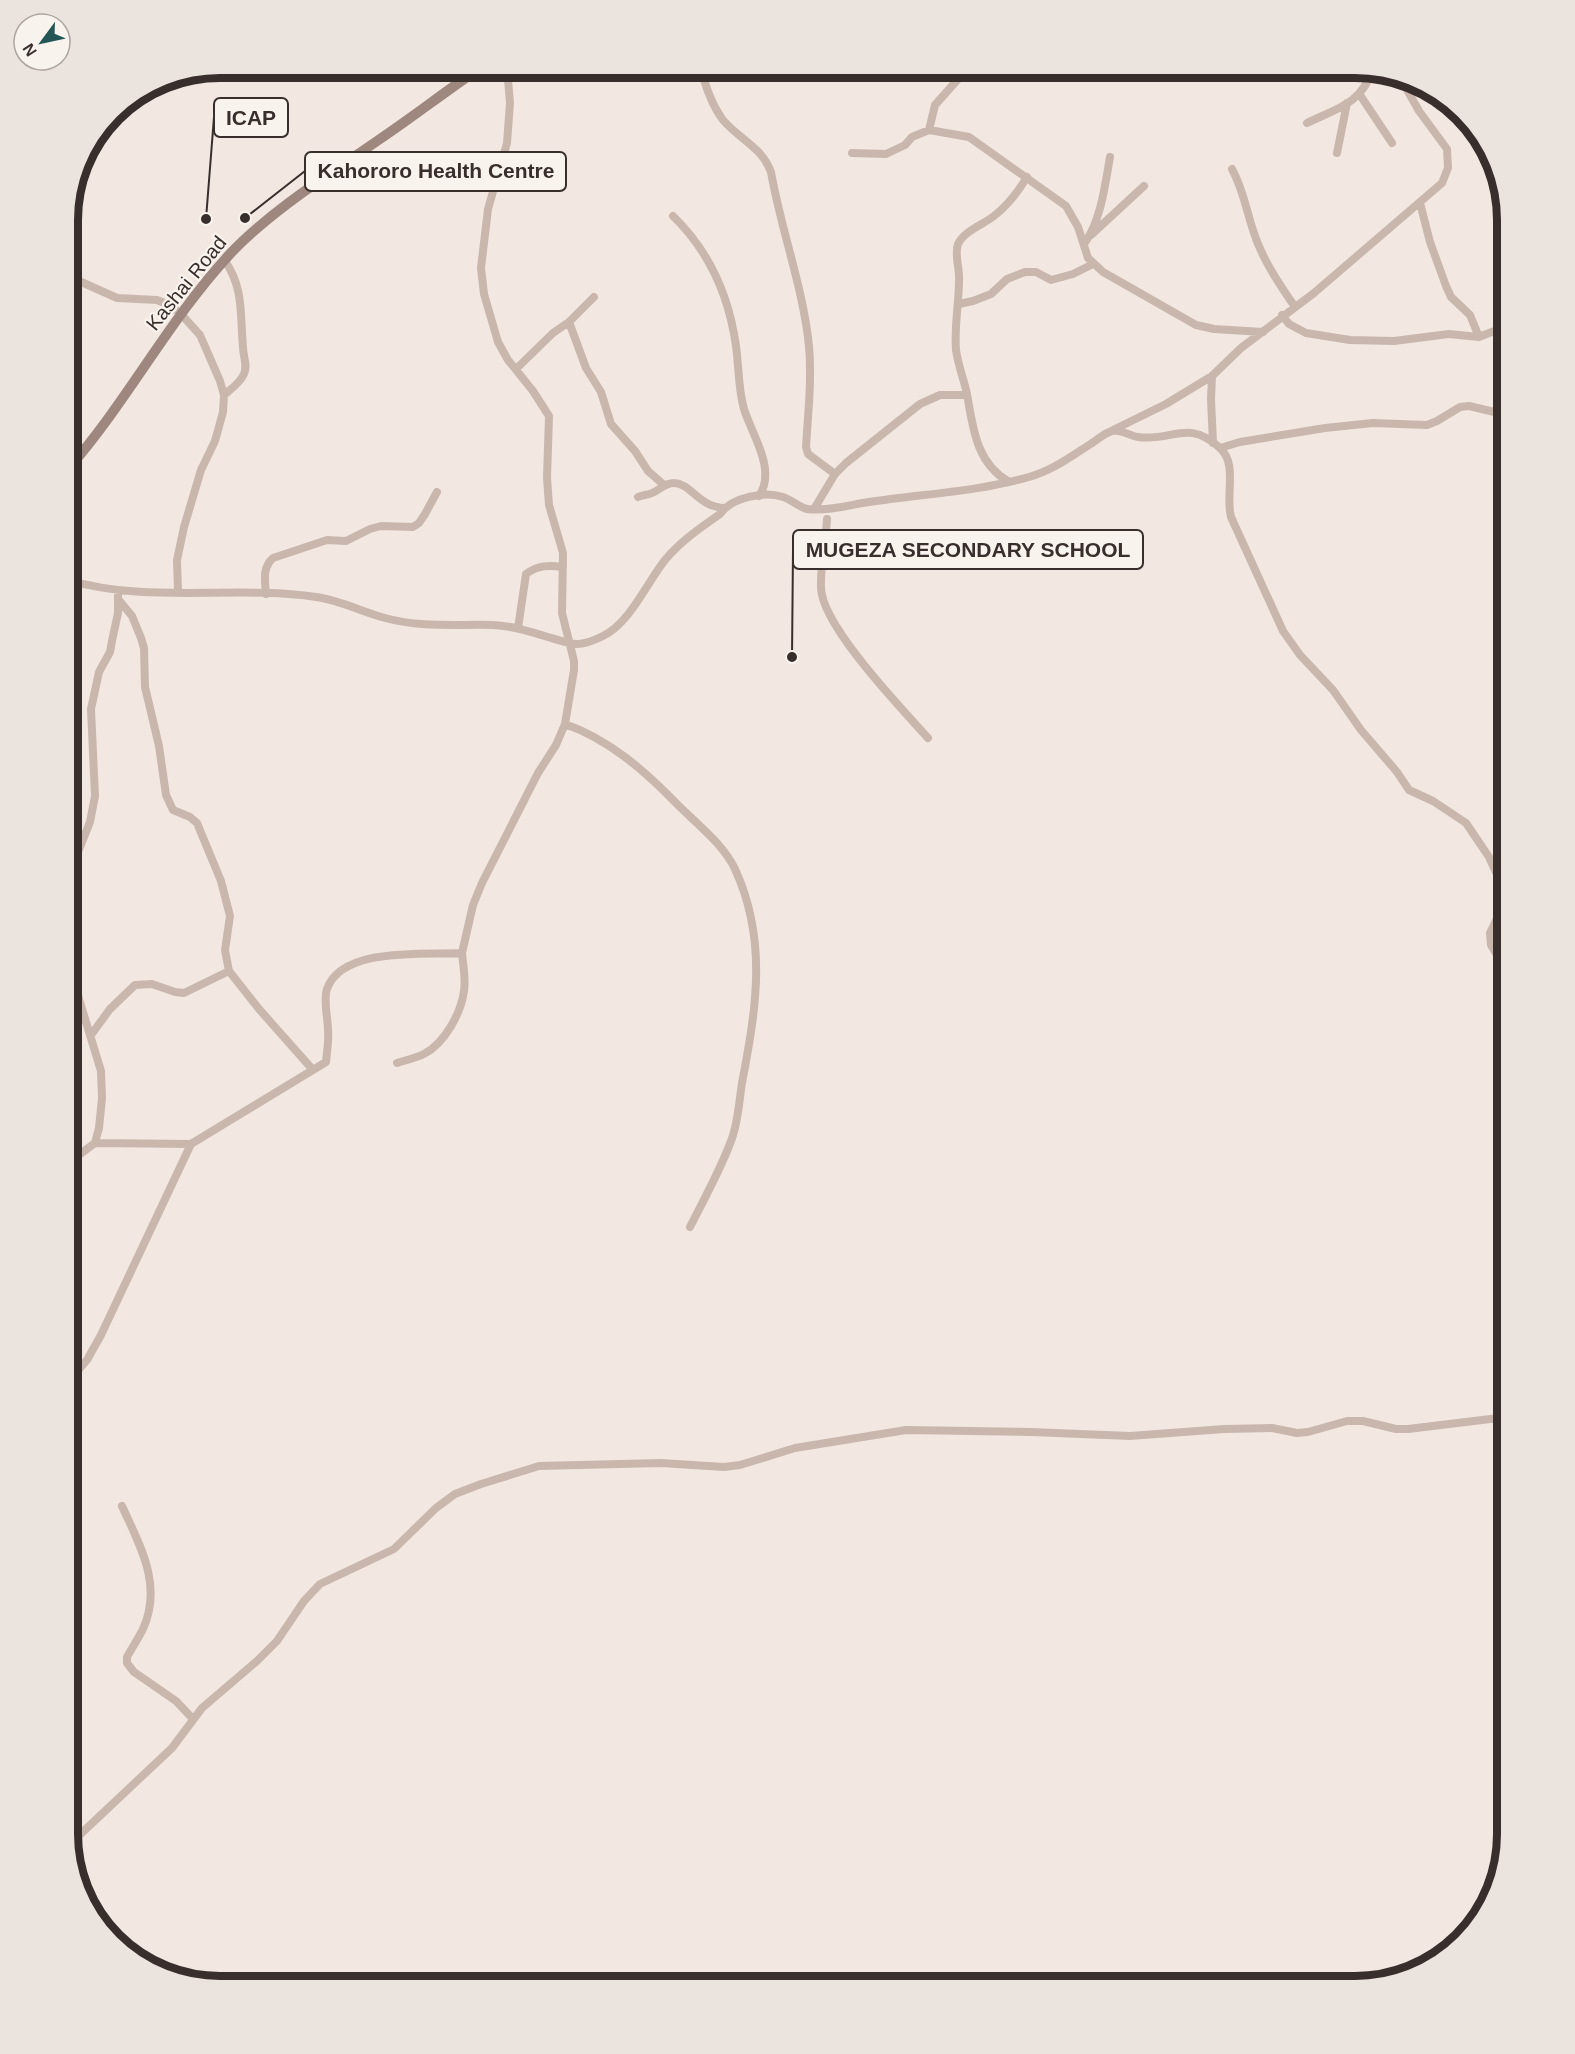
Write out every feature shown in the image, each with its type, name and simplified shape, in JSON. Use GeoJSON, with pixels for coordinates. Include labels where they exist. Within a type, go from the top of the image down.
{"type":"FeatureCollection","features":[{"type":"Feature","properties":{"kind":"street","name":"Kashai Road"},"geometry":{"type":"LineString","coordinates":[[78,456],[180,313],[225,261],[264,223],[466,78]]}},
{"type":"Feature","properties":{"kind":"street"},"geometry":{"type":"LineString","coordinates":[[397,1062],[424,1054],[439,1042],[459,1011],[465,990],[462,953],[473,905],[538,772],[556,745],[565,724],[574,670],[574,661],[562,613],[563,553],[549,505],[547,478],[549,416],[508,360],[497,338],[484,294],[481,268],[488,209],[507,143],[510,103],[508,78]]}},
{"type":"Feature","properties":{"kind":"street"},"geometry":{"type":"LineString","coordinates":[[704,78],[708,91],[723,119],[758,150],[767,160],[771,172],[805,318],[809,347],[810,392],[806,447],[808,454],[835,474]]}},
{"type":"Feature","properties":{"kind":"street"},"geometry":{"type":"LineString","coordinates":[[929,130],[935,105],[959,78]]}},
{"type":"Feature","properties":{"kind":"street"},"geometry":{"type":"LineString","coordinates":[[1306,123],[1360,95],[1369,79]]}},
{"type":"Feature","properties":{"kind":"street"},"geometry":{"type":"LineString","coordinates":[[78,583],[118,594],[266,594],[316,597],[339,602],[386,619],[418,624],[494,625],[518,628],[579,644],[604,636],[616,627],[634,608],[647,584],[681,543],[720,514],[724,508],[744,498],[772,494],[785,497],[805,508],[814,509],[1009,482],[1049,471],[1109,432],[1166,404],[1212,376],[1230,358],[1282,315],[1295,308],[1442,183],[1448,168],[1447,149],[1419,111],[1406,88]]}},
{"type":"Feature","properties":{"kind":"street"},"geometry":{"type":"LineString","coordinates":[[1360,95],[1392,143]]}},
{"type":"Feature","properties":{"kind":"street"},"geometry":{"type":"LineString","coordinates":[[1337,153],[1347,103]]}},
{"type":"Feature","properties":{"kind":"street"},"geometry":{"type":"LineString","coordinates":[[852,153],[886,154],[905,145],[912,137],[929,130],[969,137],[1066,206],[1072,214],[1089,258],[1093,264],[1112,278],[1196,325],[1214,329],[1263,332]]}},
{"type":"Feature","properties":{"kind":"street"},"geometry":{"type":"LineString","coordinates":[[1090,236],[1105,188],[1110,157]]}},
{"type":"Feature","properties":{"kind":"street"},"geometry":{"type":"LineString","coordinates":[[1232,169],[1240,184],[1259,245],[1295,308]]}},
{"type":"Feature","properties":{"kind":"street"},"geometry":{"type":"LineString","coordinates":[[1009,482],[996,474],[981,451],[975,434],[957,352],[960,270],[957,249],[959,242],[1003,207],[1020,189],[1027,177]]}},
{"type":"Feature","properties":{"kind":"street"},"geometry":{"type":"LineString","coordinates":[[1084,244],[1144,186]]}},
{"type":"Feature","properties":{"kind":"street"},"geometry":{"type":"LineString","coordinates":[[1420,203],[1430,242],[1451,297],[1470,315],[1479,337]]}},
{"type":"Feature","properties":{"kind":"street"},"geometry":{"type":"LineString","coordinates":[[673,216],[701,248],[716,275],[730,311],[744,406],[758,441],[764,465],[764,488],[759,496]]}},
{"type":"Feature","properties":{"kind":"street"},"geometry":{"type":"LineString","coordinates":[[224,394],[237,384],[244,373],[246,361],[243,349],[242,310],[234,275],[225,261]]}},
{"type":"Feature","properties":{"kind":"street"},"geometry":{"type":"LineString","coordinates":[[959,304],[991,294],[1007,279],[1025,272],[1036,272],[1051,280],[1073,274],[1093,264]]}},
{"type":"Feature","properties":{"kind":"street"},"geometry":{"type":"LineString","coordinates":[[78,281],[117,298],[157,300],[180,313],[204,342],[224,394],[223,412],[215,441],[201,470],[184,527],[177,560],[178,593]]}},
{"type":"Feature","properties":{"kind":"street"},"geometry":{"type":"LineString","coordinates":[[516,369],[594,297]]}},
{"type":"Feature","properties":{"kind":"street"},"geometry":{"type":"LineString","coordinates":[[1282,315],[1296,329],[1320,337],[1394,341],[1432,334],[1479,337],[1497,330]]}},
{"type":"Feature","properties":{"kind":"street"},"geometry":{"type":"LineString","coordinates":[[569,322],[586,368],[600,392],[611,424],[635,451],[648,471],[664,485]]}},
{"type":"Feature","properties":{"kind":"street"},"geometry":{"type":"LineString","coordinates":[[1212,376],[1211,399],[1216,446]]}},
{"type":"Feature","properties":{"kind":"street"},"geometry":{"type":"LineString","coordinates":[[814,509],[835,474],[864,446],[920,404],[940,395],[967,394]]}},
{"type":"Feature","properties":{"kind":"street"},"geometry":{"type":"LineString","coordinates":[[1216,446],[1325,428],[1373,423],[1427,425],[1460,407],[1469,406],[1497,412]]}},
{"type":"Feature","properties":{"kind":"street"},"geometry":{"type":"LineString","coordinates":[[1109,432],[1122,431],[1140,437],[1201,434],[1229,460],[1228,505],[1231,518],[1283,631],[1300,655],[1333,690],[1409,790],[1433,801],[1466,824],[1489,856],[1497,874]]}},
{"type":"Feature","properties":{"kind":"street"},"geometry":{"type":"LineString","coordinates":[[638,496],[652,493],[664,485],[674,483],[684,486],[706,504],[724,508]]}},
{"type":"Feature","properties":{"kind":"street"},"geometry":{"type":"LineString","coordinates":[[266,594],[265,571],[267,564],[273,558],[327,540],[346,541],[369,529],[381,526],[413,527],[419,523],[437,492]]}},
{"type":"Feature","properties":{"kind":"street"},"geometry":{"type":"LineString","coordinates":[[827,519],[821,589],[824,603],[832,619],[872,676],[928,738]]}},
{"type":"Feature","properties":{"kind":"street"},"geometry":{"type":"LineString","coordinates":[[518,628],[526,574],[540,566],[563,567]]}},
{"type":"Feature","properties":{"kind":"street"},"geometry":{"type":"LineString","coordinates":[[118,594],[132,616],[144,648],[145,687],[159,746],[166,795],[173,810],[190,817],[197,823],[221,880],[230,916],[225,950],[229,971],[313,1070]]}},
{"type":"Feature","properties":{"kind":"street"},"geometry":{"type":"LineString","coordinates":[[78,852],[90,822],[95,796],[91,709],[99,672],[110,652],[118,594]]}},
{"type":"Feature","properties":{"kind":"street"},"geometry":{"type":"LineString","coordinates":[[565,724],[606,743],[634,763],[720,847],[734,868],[744,894],[752,926],[758,985],[732,1139],[690,1227]]}},
{"type":"Feature","properties":{"kind":"street"},"geometry":{"type":"LineString","coordinates":[[1497,918],[1490,933],[1491,945],[1497,955]]}},
{"type":"Feature","properties":{"kind":"street"},"geometry":{"type":"LineString","coordinates":[[78,1156],[95,1143],[191,1144],[326,1062],[328,1032],[326,991],[338,973],[379,956],[408,953],[462,953]]}},
{"type":"Feature","properties":{"kind":"street"},"geometry":{"type":"LineString","coordinates":[[91,1035],[110,1010],[135,985],[152,984],[184,993],[229,971]]}},
{"type":"Feature","properties":{"kind":"street"},"geometry":{"type":"LineString","coordinates":[[78,994],[101,1071],[99,1128],[95,1143]]}},
{"type":"Feature","properties":{"kind":"street"},"geometry":{"type":"LineString","coordinates":[[78,1370],[87,1360],[101,1335],[191,1144]]}},
{"type":"Feature","properties":{"kind":"street"},"geometry":{"type":"LineString","coordinates":[[78,1836],[172,1748],[193,1719],[277,1641],[304,1601],[320,1584],[394,1549],[436,1508],[455,1494],[539,1466],[661,1463],[724,1467],[740,1465],[795,1448],[906,1430],[1031,1431],[1130,1436],[1272,1428],[1297,1433],[1347,1421],[1363,1421],[1408,1430],[1497,1418]]}},
{"type":"Feature","properties":{"kind":"street"},"geometry":{"type":"LineString","coordinates":[[122,1506],[151,1575],[152,1593],[144,1628],[127,1657],[127,1663],[134,1672],[176,1701],[193,1719]]}},
{"type":"Feature","properties":{"kind":"place","name":"Kahororo Health Centre"},"geometry":{"type":"Point","coordinates":[245,218]}},
{"type":"Feature","properties":{"kind":"place","name":"ICAP"},"geometry":{"type":"Point","coordinates":[206,219]}},
{"type":"Feature","properties":{"kind":"place","name":"MUGEZA SECONDARY SCHOOL"},"geometry":{"type":"Point","coordinates":[792,657]}}]}
